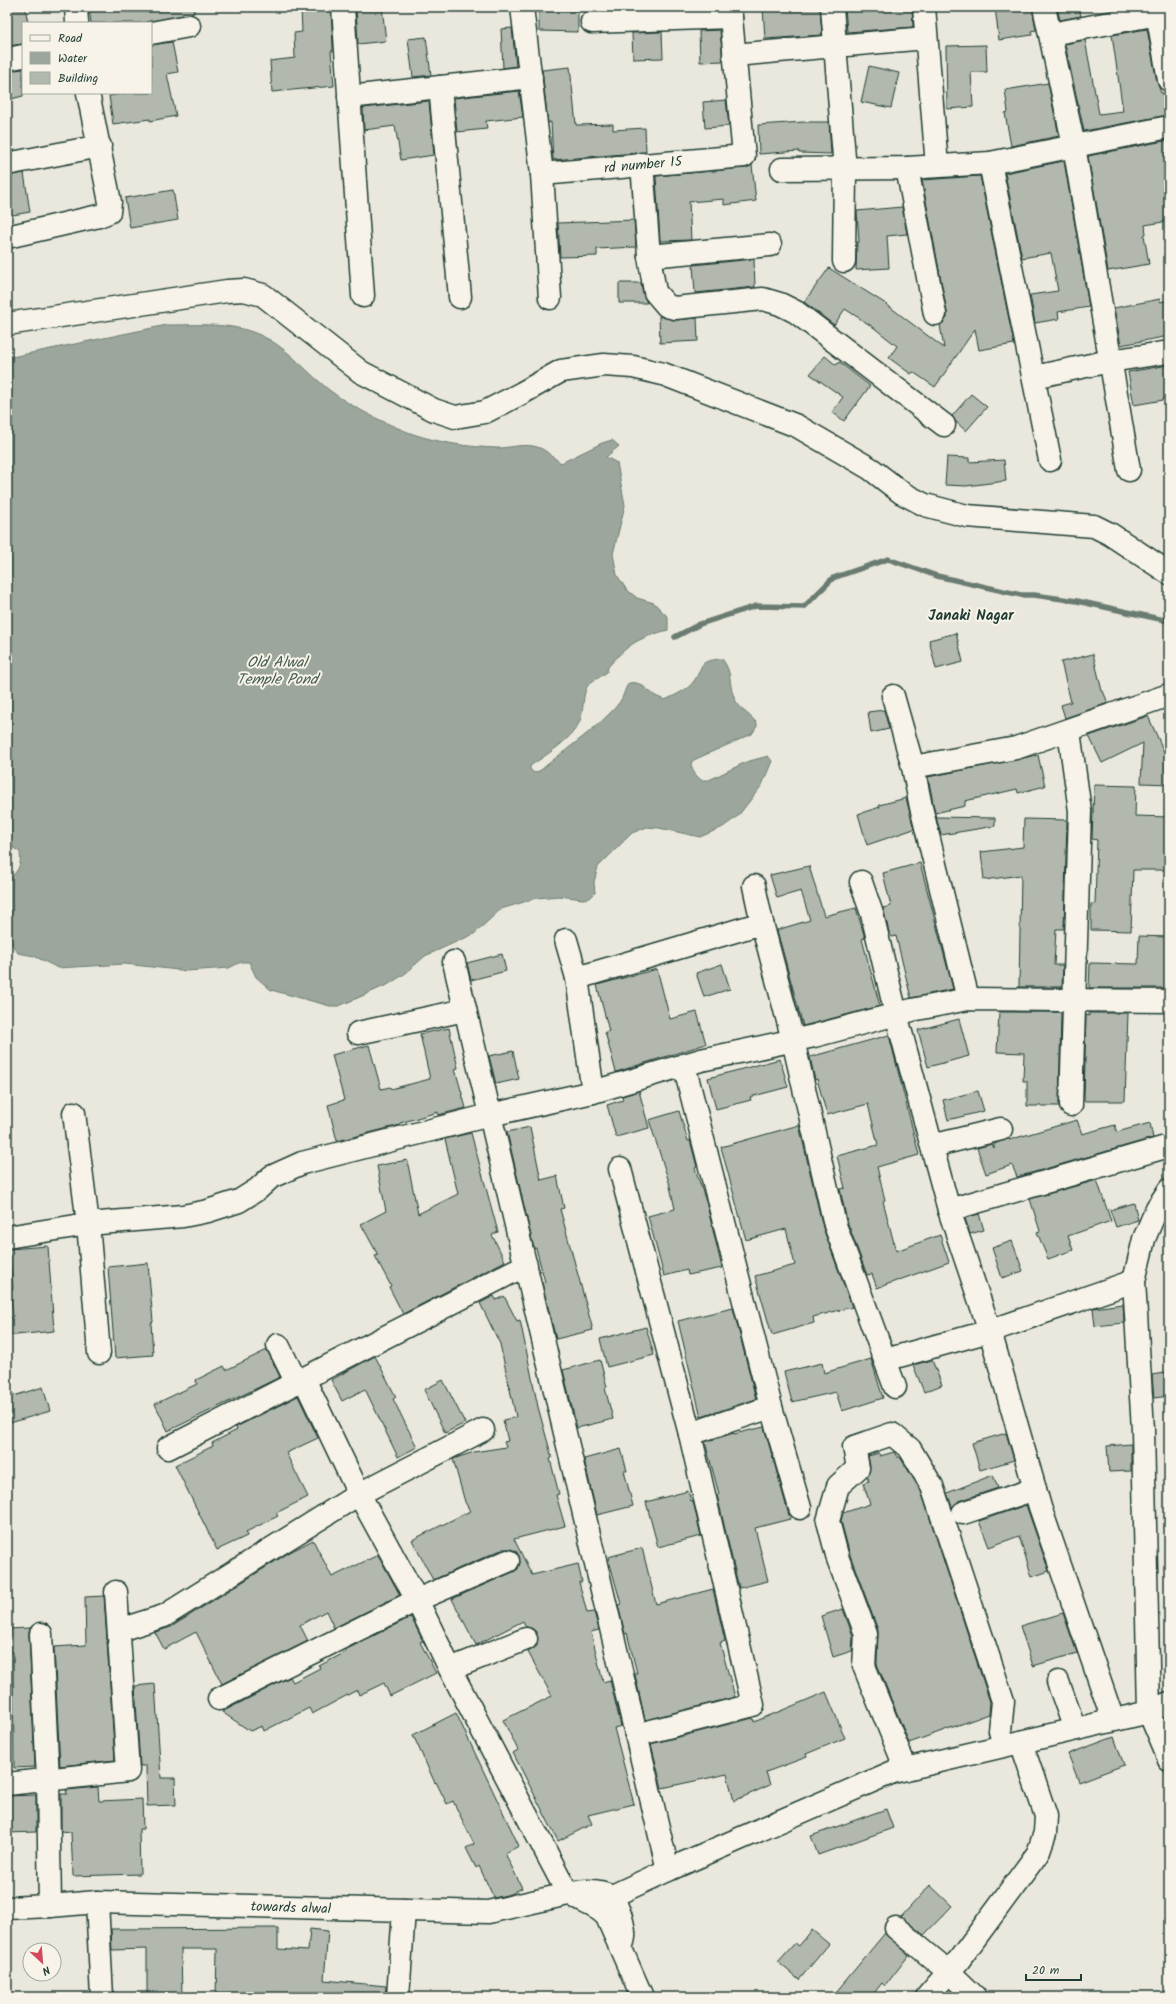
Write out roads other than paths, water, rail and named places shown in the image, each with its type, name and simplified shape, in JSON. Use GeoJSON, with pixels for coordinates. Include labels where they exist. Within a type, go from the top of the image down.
{"type":"FeatureCollection","features":[{"type":"Feature","properties":{"kind":"street"},"geometry":{"type":"LineString","coordinates":[[76,7],[77,22]]}},
{"type":"Feature","properties":{"kind":"street"},"geometry":{"type":"LineString","coordinates":[[343,7],[363,296]]}},
{"type":"Feature","properties":{"kind":"street"},"geometry":{"type":"LineString","coordinates":[[522,7],[542,174],[550,298]]}},
{"type":"Feature","properties":{"kind":"street"},"geometry":{"type":"LineString","coordinates":[[832,7],[846,170],[844,261]]}},
{"type":"Feature","properties":{"kind":"street"},"geometry":{"type":"LineString","coordinates":[[924,7],[937,166]]}},
{"type":"Feature","properties":{"kind":"street"},"geometry":{"type":"LineString","coordinates":[[1044,7],[1074,146],[1129,470]]}},
{"type":"Feature","properties":{"kind":"street"},"geometry":{"type":"LineString","coordinates":[[1051,34],[1157,10],[1169,80]]}},
{"type":"Feature","properties":{"kind":"street"},"geometry":{"type":"LineString","coordinates":[[592,22],[731,12],[734,55],[926,38]]}},
{"type":"Feature","properties":{"kind":"street"},"geometry":{"type":"LineString","coordinates":[[152,33],[189,26]]}},
{"type":"Feature","properties":{"kind":"street","name":"rd number 15"},"geometry":{"type":"LineString","coordinates":[[542,174],[744,156],[734,55]]}},
{"type":"Feature","properties":{"kind":"street"},"geometry":{"type":"LineString","coordinates":[[7,59],[22,56]]}},
{"type":"Feature","properties":{"kind":"street"},"geometry":{"type":"LineString","coordinates":[[349,97],[531,77]]}},
{"type":"Feature","properties":{"kind":"street"},"geometry":{"type":"LineString","coordinates":[[440,86],[460,297]]}},
{"type":"Feature","properties":{"kind":"street"},"geometry":{"type":"LineString","coordinates":[[7,237],[99,216],[109,212],[110,202],[100,146],[88,94]]}},
{"type":"Feature","properties":{"kind":"street"},"geometry":{"type":"LineString","coordinates":[[782,169],[846,170],[990,163],[1169,127]]}},
{"type":"Feature","properties":{"kind":"street"},"geometry":{"type":"LineString","coordinates":[[7,164],[100,146]]}},
{"type":"Feature","properties":{"kind":"street"},"geometry":{"type":"LineString","coordinates":[[990,163],[1050,460]]}},
{"type":"Feature","properties":{"kind":"street"},"geometry":{"type":"LineString","coordinates":[[642,164],[649,256],[655,292],[667,306],[675,308],[763,299],[780,304],[796,312],[944,425]]}},
{"type":"Feature","properties":{"kind":"street"},"geometry":{"type":"LineString","coordinates":[[907,168],[934,314]]}},
{"type":"Feature","properties":{"kind":"street"},"geometry":{"type":"LineString","coordinates":[[649,256],[770,245]]}},
{"type":"Feature","properties":{"kind":"street"},"geometry":{"type":"LineString","coordinates":[[7,324],[163,299],[227,290],[244,290],[263,295],[362,372],[434,410],[455,418],[485,412],[522,394],[561,371],[604,365],[633,367],[662,374],[797,426],[871,469],[902,493],[925,505],[967,516],[1094,526],[1110,534],[1169,573]]}},
{"type":"Feature","properties":{"kind":"street"},"geometry":{"type":"LineString","coordinates":[[1034,377],[1110,361],[1169,352]]}},
{"type":"Feature","properties":{"kind":"street"},"geometry":{"type":"LineString","coordinates":[[913,767],[1016,748],[1069,731],[1169,695]]}},
{"type":"Feature","properties":{"kind":"street"},"geometry":{"type":"LineString","coordinates":[[893,696],[913,767],[921,807],[968,999]]}},
{"type":"Feature","properties":{"kind":"street"},"geometry":{"type":"LineString","coordinates":[[1069,731],[1080,811],[1073,1000],[1071,1106]]}},
{"type":"Feature","properties":{"kind":"street"},"geometry":{"type":"LineString","coordinates":[[861,882],[872,914],[896,1014],[949,1210],[990,1331],[1035,1489],[1105,1714]]}},
{"type":"Feature","properties":{"kind":"street"},"geometry":{"type":"LineString","coordinates":[[754,886],[762,923],[793,1040],[835,1225],[895,1387]]}},
{"type":"Feature","properties":{"kind":"street"},"geometry":{"type":"LineString","coordinates":[[577,978],[762,923]]}},
{"type":"Feature","properties":{"kind":"street"},"geometry":{"type":"LineString","coordinates":[[566,940],[577,978],[593,1092]]}},
{"type":"Feature","properties":{"kind":"street"},"geometry":{"type":"LineString","coordinates":[[454,962],[668,1870]]}},
{"type":"Feature","properties":{"kind":"street"},"geometry":{"type":"LineString","coordinates":[[7,1237],[88,1224],[183,1216],[208,1211],[239,1201],[258,1189],[271,1177],[302,1163],[490,1115],[593,1092],[684,1065],[814,1036],[896,1014],[968,999],[1169,1001]]}},
{"type":"Feature","properties":{"kind":"street"},"geometry":{"type":"LineString","coordinates":[[358,1033],[466,1010]]}},
{"type":"Feature","properties":{"kind":"street"},"geometry":{"type":"LineString","coordinates":[[684,1065],[771,1407],[800,1508]]}},
{"type":"Feature","properties":{"kind":"street"},"geometry":{"type":"LineString","coordinates":[[74,1113],[88,1224],[99,1353]]}},
{"type":"Feature","properties":{"kind":"street"},"geometry":{"type":"LineString","coordinates":[[932,1146],[1001,1129]]}},
{"type":"Feature","properties":{"kind":"street"},"geometry":{"type":"LineString","coordinates":[[949,1210],[1169,1146]]}},
{"type":"Feature","properties":{"kind":"street"},"geometry":{"type":"LineString","coordinates":[[620,1169],[690,1434],[753,1705],[636,1735]]}},
{"type":"Feature","properties":{"kind":"street"},"geometry":{"type":"LineString","coordinates":[[1169,1190],[1157,1208],[1144,1239],[1134,1281],[1143,1430],[1149,1712],[1169,1759]]}},
{"type":"Feature","properties":{"kind":"street"},"geometry":{"type":"LineString","coordinates":[[168,1448],[526,1265]]}},
{"type":"Feature","properties":{"kind":"street"},"geometry":{"type":"LineString","coordinates":[[885,1360],[990,1331],[1134,1281]]}},
{"type":"Feature","properties":{"kind":"street"},"geometry":{"type":"LineString","coordinates":[[278,1345],[301,1381],[359,1494],[417,1600],[450,1669],[571,1894]]}},
{"type":"Feature","properties":{"kind":"street"},"geometry":{"type":"LineString","coordinates":[[690,1434],[771,1407]]}},
{"type":"Feature","properties":{"kind":"street"},"geometry":{"type":"LineString","coordinates":[[119,1630],[164,1616],[359,1494],[483,1430]]}},
{"type":"Feature","properties":{"kind":"street"},"geometry":{"type":"LineString","coordinates":[[906,1769],[864,1666],[866,1634],[838,1559],[828,1521],[838,1486],[858,1468],[854,1447],[892,1434],[910,1450],[932,1486],[1004,1702],[1000,1730],[1012,1744],[1046,1816],[1045,1833],[1038,1853],[949,1972],[927,1997]]}},
{"type":"Feature","properties":{"kind":"street"},"geometry":{"type":"LineString","coordinates":[[963,1513],[1035,1489]]}},
{"type":"Feature","properties":{"kind":"street"},"geometry":{"type":"LineString","coordinates":[[219,1700],[417,1600],[508,1561]]}},
{"type":"Feature","properties":{"kind":"street"},"geometry":{"type":"LineString","coordinates":[[7,1784],[128,1771],[116,1592]]}},
{"type":"Feature","properties":{"kind":"street"},"geometry":{"type":"LineString","coordinates":[[41,1634],[48,1780],[50,1906]]}},
{"type":"Feature","properties":{"kind":"street"},"geometry":{"type":"LineString","coordinates":[[450,1669],[526,1639]]}},
{"type":"Feature","properties":{"kind":"street"},"geometry":{"type":"LineString","coordinates":[[1058,1682],[1073,1723]]}},
{"type":"Feature","properties":{"kind":"street"},"geometry":{"type":"LineString","coordinates":[[602,1901],[668,1870],[894,1772],[1012,1744],[1073,1723],[1105,1714],[1149,1712],[1169,1703]]}},
{"type":"Feature","properties":{"kind":"street","name":"towards alwal"},"geometry":{"type":"LineString","coordinates":[[7,1908],[97,1902],[488,1912],[576,1892],[591,1891],[605,1893],[601,1910],[607,1917],[642,1997]]}},
{"type":"Feature","properties":{"kind":"street"},"geometry":{"type":"LineString","coordinates":[[97,1902],[102,1997]]}},
{"type":"Feature","properties":{"kind":"street"},"geometry":{"type":"LineString","coordinates":[[398,1997],[404,1910]]}},
{"type":"Feature","properties":{"kind":"street"},"geometry":{"type":"LineString","coordinates":[[896,1928],[949,1972],[975,1997]]}},
{"type":"Feature","properties":{"kind":"water","name":"Old Alwal Temple Pond"},"geometry":{"type":"Polygon","coordinates":[[[167,325],[226,326],[260,335],[285,351],[340,398],[378,419],[402,430],[423,437],[475,447],[497,448],[524,445],[533,446],[544,450],[561,463],[602,443],[612,440],[619,446],[606,457],[617,463],[625,505],[613,554],[617,575],[626,589],[637,598],[654,603],[668,617],[668,630],[641,639],[628,647],[608,667],[607,672],[589,684],[585,692],[581,719],[575,730],[564,742],[530,766],[530,769],[534,773],[541,770],[592,729],[619,703],[629,683],[637,683],[656,696],[665,700],[688,687],[694,681],[702,665],[708,661],[722,659],[728,668],[732,692],[736,701],[741,708],[757,723],[757,726],[752,734],[692,761],[691,765],[695,774],[701,780],[709,780],[746,762],[768,756],[772,761],[762,785],[738,816],[723,827],[700,837],[659,828],[647,827],[632,833],[598,867],[594,882],[595,893],[590,898],[583,899],[559,896],[537,898],[501,909],[474,934],[425,956],[406,973],[389,984],[339,1006],[330,1006],[271,990],[256,977],[249,962],[241,962],[229,968],[187,971],[125,964],[58,968],[34,956],[18,953],[7,937],[7,881],[18,869],[20,852],[7,844],[7,358],[167,325]]]}},
{"type":"Feature","properties":{"kind":"waterway"},"geometry":{"type":"LineString","coordinates":[[675,637],[700,624],[756,606],[804,607],[833,578],[888,559],[937,576],[1021,595],[1034,595],[1077,601],[1169,621]]}},
{"type":"Feature","properties":{"kind":"district","name":"Janaki Nagar"},"geometry":{"type":"Point","coordinates":[971,615]}}]}
